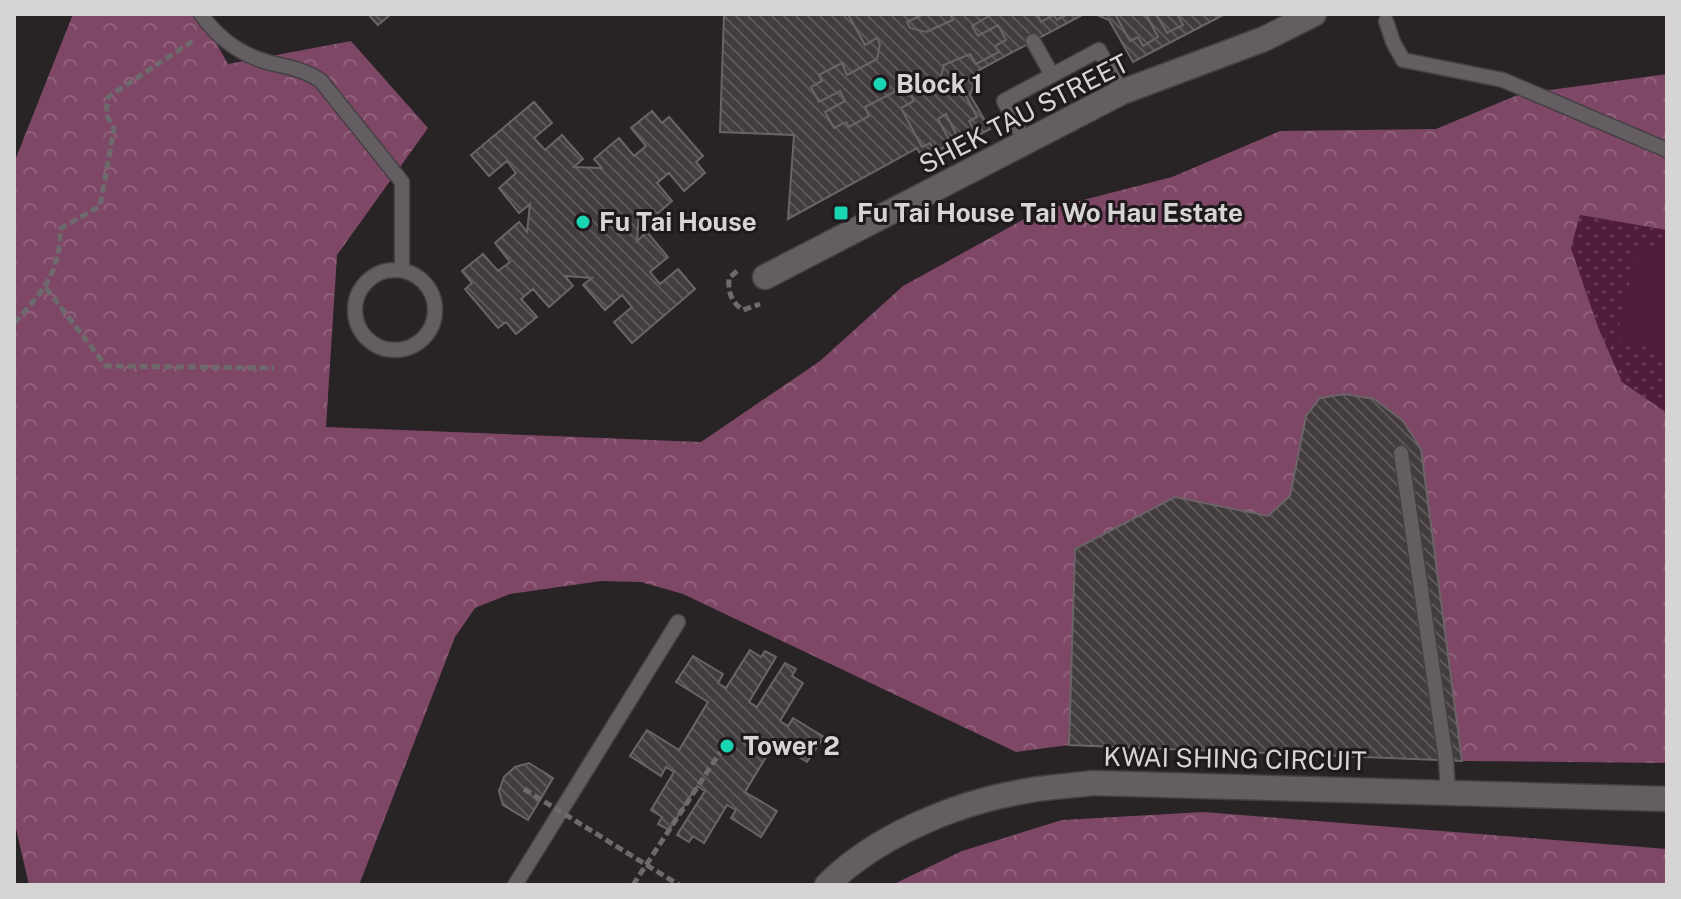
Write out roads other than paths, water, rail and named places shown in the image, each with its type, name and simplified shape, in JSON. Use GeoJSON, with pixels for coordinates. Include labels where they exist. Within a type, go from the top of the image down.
{"type":"FeatureCollection","features":[{"type":"Feature","properties":{"kind":"street","name":"SHEK TAU STREET"},"geometry":{"type":"LineString","coordinates":[[765,277],[1122,92],[1264,39],[1314,14]]}},
{"type":"Feature","properties":{"kind":"street","name":"KWAI SHING CIRCUIT"},"geometry":{"type":"LineString","coordinates":[[827,885],[883,842],[947,811],[1019,792],[1093,783],[1667,799]]}},
{"type":"Feature","properties":{"kind":"lane"},"geometry":{"type":"LineString","coordinates":[[201,14],[211,29],[240,51],[265,61],[307,71],[321,81],[402,182],[402,270]]}},
{"type":"Feature","properties":{"kind":"lane"},"geometry":{"type":"LineString","coordinates":[[1386,21],[1403,60],[1503,80],[1667,150]]}},
{"type":"Feature","properties":{"kind":"lane"},"geometry":{"type":"LineString","coordinates":[[1033,41],[1052,75]]}},
{"type":"Feature","properties":{"kind":"lane"},"geometry":{"type":"LineString","coordinates":[[1026,143],[1004,101],[1099,50],[1122,92]]}},
{"type":"Feature","properties":{"kind":"lane"},"geometry":{"type":"LineString","coordinates":[[388,270],[402,270],[423,280],[435,301],[435,313],[426,335],[417,344],[394,350],[369,341],[355,319],[354,306],[357,293],[365,282],[388,270]]}},
{"type":"Feature","properties":{"kind":"lane"},"geometry":{"type":"LineString","coordinates":[[1401,453],[1446,760],[1448,792]]}},
{"type":"Feature","properties":{"kind":"lane"},"geometry":{"type":"LineString","coordinates":[[515,885],[678,622]]}},
{"type":"Feature","properties":{"kind":"place","name":"Block 1"},"geometry":{"type":"Point","coordinates":[880,84]}},
{"type":"Feature","properties":{"kind":"place","name":"Fu Tai House Tai Wo Hau Estate"},"geometry":{"type":"Point","coordinates":[841,213]}},
{"type":"Feature","properties":{"kind":"place","name":"Fu Tai House"},"geometry":{"type":"Point","coordinates":[583,222]}},
{"type":"Feature","properties":{"kind":"place","name":"Tower 2"},"geometry":{"type":"Point","coordinates":[727,746]}}]}
